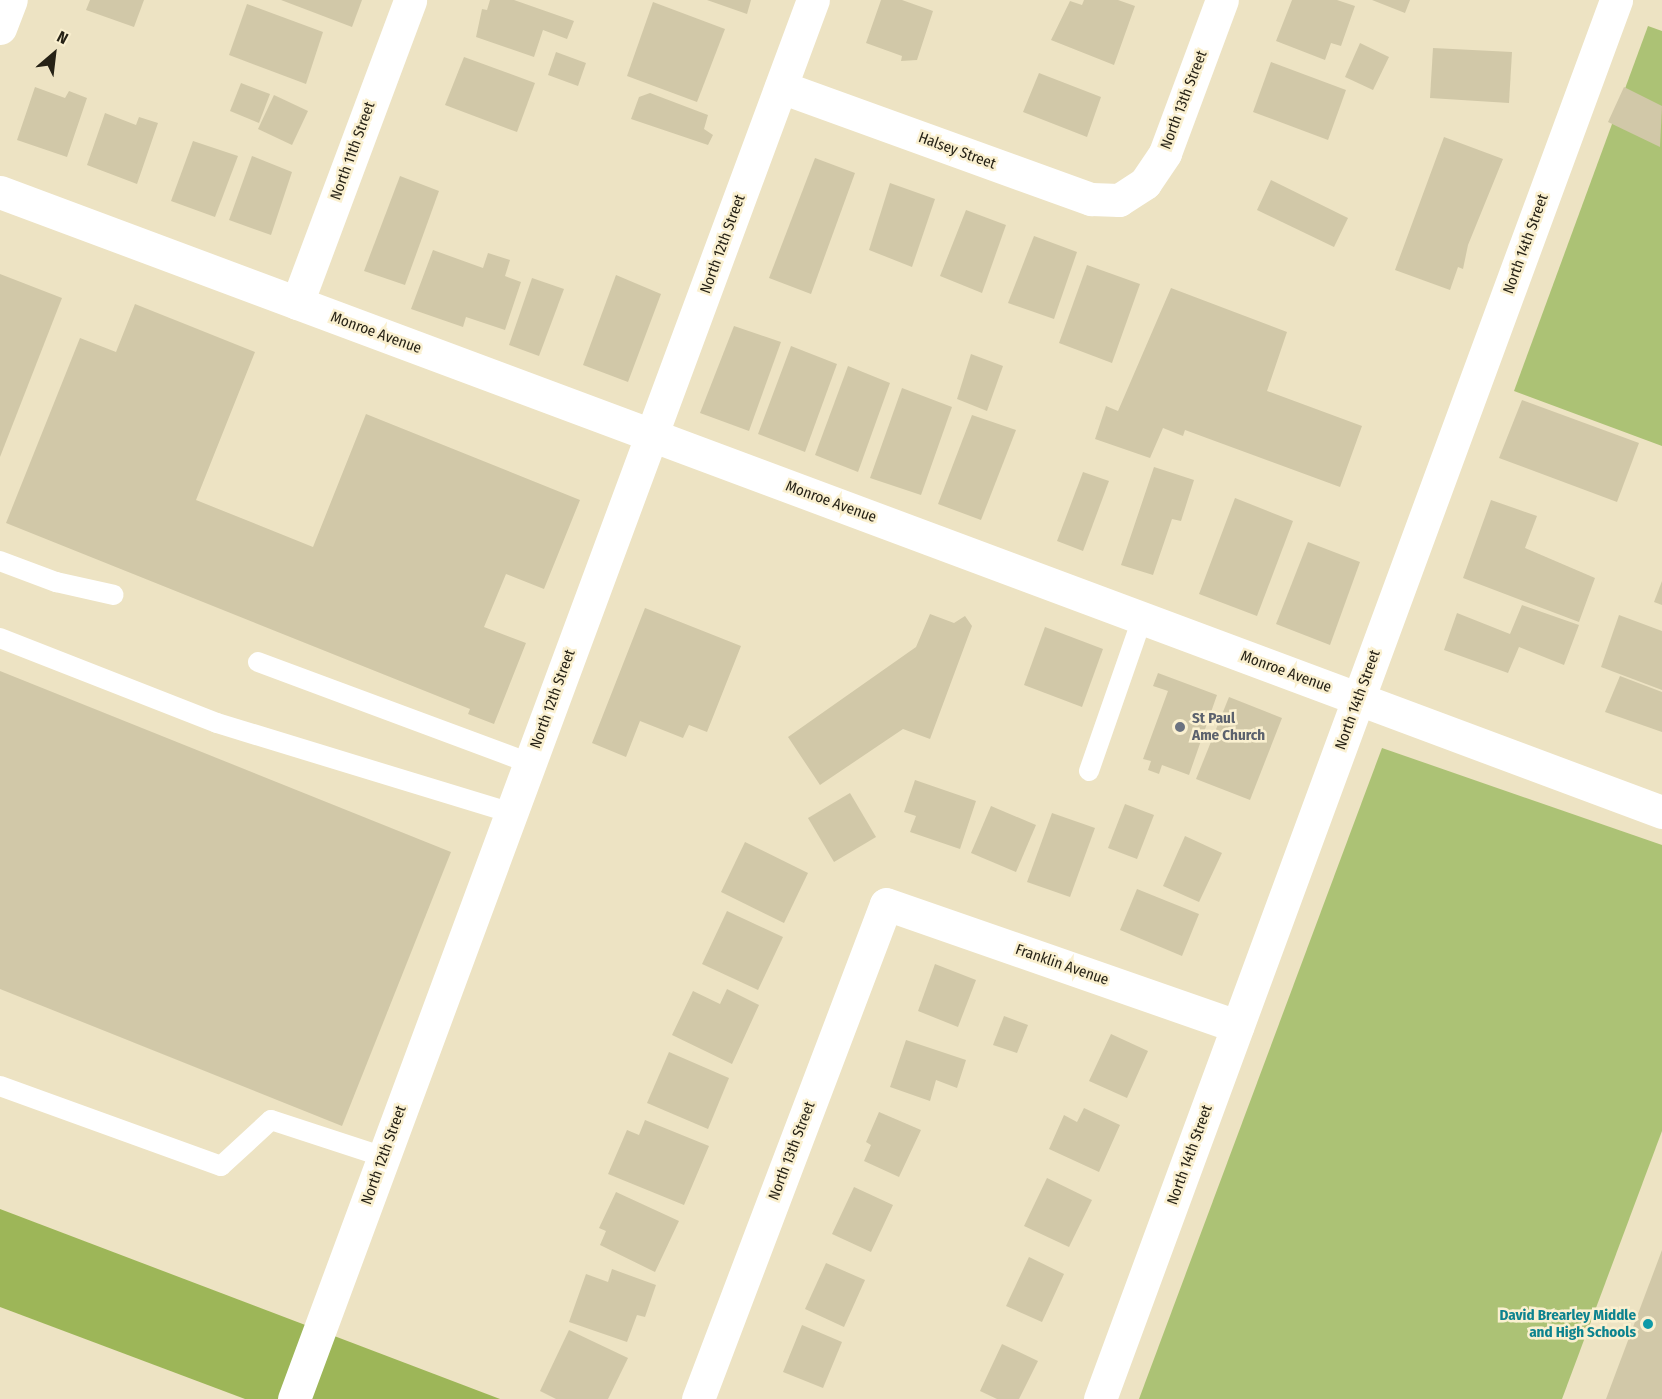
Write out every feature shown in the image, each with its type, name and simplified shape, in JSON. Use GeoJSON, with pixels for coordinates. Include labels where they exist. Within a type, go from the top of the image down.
{"type":"FeatureCollection","features":[{"type":"Feature","properties":{"kind":"street"},"geometry":{"type":"LineString","coordinates":[[0,28],[11,0]]}},
{"type":"Feature","properties":{"kind":"street","name":"North 11th Street"},"geometry":{"type":"LineString","coordinates":[[297,303],[410,0]]}},
{"type":"Feature","properties":{"kind":"street","name":"North 12th Street"},"geometry":{"type":"LineString","coordinates":[[294,1399],[813,0]]}},
{"type":"Feature","properties":{"kind":"street","name":"North 13th Street"},"geometry":{"type":"LineString","coordinates":[[1134,193],[1165,153],[1222,0]]}},
{"type":"Feature","properties":{"kind":"street","name":"North 14th Street"},"geometry":{"type":"LineString","coordinates":[[1100,1399],[1616,0]]}},
{"type":"Feature","properties":{"kind":"street","name":"Halsey Street"},"geometry":{"type":"LineString","coordinates":[[781,87],[1091,199],[1105,202],[1134,193]]}},
{"type":"Feature","properties":{"kind":"street","name":"Monroe Avenue"},"geometry":{"type":"LineString","coordinates":[[0,192],[1662,812]]}},
{"type":"Feature","properties":{"kind":"street","name":"North 13th Street"},"geometry":{"type":"LineString","coordinates":[[698,1399],[886,904]]}},
{"type":"Feature","properties":{"kind":"street","name":"Franklin Avenue"},"geometry":{"type":"LineString","coordinates":[[886,904],[1237,1026]]}},
{"type":"Feature","properties":{"kind":"lane"},"geometry":{"type":"LineString","coordinates":[[0,561],[56,582],[114,595]]}},
{"type":"Feature","properties":{"kind":"lane"},"geometry":{"type":"LineString","coordinates":[[1089,771],[1142,619]]}},
{"type":"Feature","properties":{"kind":"lane"},"geometry":{"type":"LineString","coordinates":[[0,638],[217,723],[511,813]]}},
{"type":"Feature","properties":{"kind":"lane"},"geometry":{"type":"LineString","coordinates":[[258,662],[530,763]]}},
{"type":"Feature","properties":{"kind":"lane"},"geometry":{"type":"LineString","coordinates":[[0,1086],[221,1166],[271,1120],[384,1157]]}},
{"type":"Feature","properties":{"kind":"green space"},"geometry":{"type":"Polygon","coordinates":[[[1648,26],[1662,31],[1662,446],[1514,391],[1648,26]]]}},
{"type":"Feature","properties":{"kind":"green space"},"geometry":{"type":"Polygon","coordinates":[[[1382,748],[1662,845],[1662,1131],[1562,1399],[1139,1399],[1382,748]]]}},
{"type":"Feature","properties":{"kind":"green space"},"geometry":{"type":"Polygon","coordinates":[[[0,1209],[500,1399],[245,1399],[0,1307],[0,1209]]]}},
{"type":"Feature","properties":{"kind":"building"},"geometry":{"type":"Polygon","coordinates":[[[90,0],[144,0],[134,27],[86,10],[90,0]]]}},
{"type":"Feature","properties":{"kind":"building"},"geometry":{"type":"Polygon","coordinates":[[[281,0],[362,0],[352,27],[281,0]]]}},
{"type":"Feature","properties":{"kind":"building"},"geometry":{"type":"Polygon","coordinates":[[[490,0],[514,0],[574,21],[567,39],[543,30],[534,57],[476,37],[482,9],[487,10],[490,0]]]}},
{"type":"Feature","properties":{"kind":"building"},"geometry":{"type":"Polygon","coordinates":[[[707,0],[751,0],[747,14],[707,0]]]}},
{"type":"Feature","properties":{"kind":"building"},"geometry":{"type":"Polygon","coordinates":[[[881,0],[902,0],[933,11],[917,60],[901,61],[902,56],[866,43],[881,0]]]}},
{"type":"Feature","properties":{"kind":"building"},"geometry":{"type":"Polygon","coordinates":[[[1084,0],[1118,0],[1135,6],[1114,65],[1051,40],[1070,1],[1082,5],[1084,0]]]}},
{"type":"Feature","properties":{"kind":"building"},"geometry":{"type":"Polygon","coordinates":[[[1292,0],[1337,0],[1355,6],[1341,46],[1331,43],[1325,60],[1276,41],[1292,0]]]}},
{"type":"Feature","properties":{"kind":"building"},"geometry":{"type":"Polygon","coordinates":[[[1372,0],[1410,0],[1405,13],[1372,0]]]}},
{"type":"Feature","properties":{"kind":"building"},"geometry":{"type":"Polygon","coordinates":[[[653,2],[725,29],[697,102],[627,76],[653,2]]]}},
{"type":"Feature","properties":{"kind":"building"},"geometry":{"type":"Polygon","coordinates":[[[247,4],[323,32],[306,84],[229,55],[247,4]]]}},
{"type":"Feature","properties":{"kind":"building"},"geometry":{"type":"Polygon","coordinates":[[[1360,43],[1389,57],[1373,90],[1345,77],[1360,43]]]}},
{"type":"Feature","properties":{"kind":"building"},"geometry":{"type":"Polygon","coordinates":[[[1433,48],[1512,52],[1509,103],[1430,98],[1433,48]]]}},
{"type":"Feature","properties":{"kind":"building"},"geometry":{"type":"Polygon","coordinates":[[[556,52],[586,63],[578,86],[548,75],[556,52]]]}},
{"type":"Feature","properties":{"kind":"building"},"geometry":{"type":"Polygon","coordinates":[[[464,57],[535,83],[517,132],[445,105],[464,57]]]}},
{"type":"Feature","properties":{"kind":"building"},"geometry":{"type":"Polygon","coordinates":[[[1271,62],[1346,90],[1328,140],[1253,112],[1271,62]]]}},
{"type":"Feature","properties":{"kind":"building"},"geometry":{"type":"Polygon","coordinates":[[[1039,73],[1101,97],[1087,137],[1023,112],[1039,73]]]}},
{"type":"Feature","properties":{"kind":"building"},"geometry":{"type":"Polygon","coordinates":[[[241,83],[270,94],[259,123],[230,111],[241,83]]]}},
{"type":"Feature","properties":{"kind":"building"},"geometry":{"type":"Polygon","coordinates":[[[35,87],[65,98],[69,91],[87,98],[67,157],[17,140],[35,87]]]}},
{"type":"Feature","properties":{"kind":"building"},"geometry":{"type":"Polygon","coordinates":[[[1624,87],[1662,106],[1660,147],[1608,122],[1624,87]]]}},
{"type":"Feature","properties":{"kind":"building"},"geometry":{"type":"Polygon","coordinates":[[[650,93],[708,115],[704,129],[713,135],[708,145],[631,119],[639,97],[650,93]]]}},
{"type":"Feature","properties":{"kind":"building"},"geometry":{"type":"Polygon","coordinates":[[[274,95],[308,111],[292,145],[258,129],[274,95]]]}},
{"type":"Feature","properties":{"kind":"building"},"geometry":{"type":"Polygon","coordinates":[[[105,113],[136,125],[139,117],[158,123],[137,184],[87,165],[105,113]]]}},
{"type":"Feature","properties":{"kind":"building"},"geometry":{"type":"Polygon","coordinates":[[[1444,137],[1503,159],[1468,245],[1463,269],[1458,267],[1450,290],[1395,270],[1444,137]]]}},
{"type":"Feature","properties":{"kind":"building"},"geometry":{"type":"Polygon","coordinates":[[[193,141],[238,156],[215,217],[171,201],[193,141]]]}},
{"type":"Feature","properties":{"kind":"building"},"geometry":{"type":"Polygon","coordinates":[[[252,156],[292,172],[271,235],[229,220],[252,156]]]}},
{"type":"Feature","properties":{"kind":"building"},"geometry":{"type":"Polygon","coordinates":[[[815,158],[855,173],[811,294],[769,278],[815,158]]]}},
{"type":"Feature","properties":{"kind":"building"},"geometry":{"type":"Polygon","coordinates":[[[400,176],[439,191],[405,285],[364,271],[400,176]]]}},
{"type":"Feature","properties":{"kind":"building"},"geometry":{"type":"Polygon","coordinates":[[[1271,180],[1348,218],[1334,247],[1257,210],[1271,180]]]}},
{"type":"Feature","properties":{"kind":"building"},"geometry":{"type":"Polygon","coordinates":[[[890,183],[935,199],[912,267],[869,250],[890,183]]]}},
{"type":"Feature","properties":{"kind":"building"},"geometry":{"type":"Polygon","coordinates":[[[966,210],[1006,225],[982,293],[940,276],[966,210]]]}},
{"type":"Feature","properties":{"kind":"building"},"geometry":{"type":"Polygon","coordinates":[[[1034,236],[1077,252],[1054,319],[1008,303],[1034,236]]]}},
{"type":"Feature","properties":{"kind":"building"},"geometry":{"type":"Polygon","coordinates":[[[433,250],[483,268],[488,253],[510,260],[505,276],[521,282],[505,330],[466,317],[463,327],[411,309],[433,250]]]}},
{"type":"Feature","properties":{"kind":"building"},"geometry":{"type":"Polygon","coordinates":[[[1087,265],[1140,284],[1112,363],[1059,343],[1087,265]]]}},
{"type":"Feature","properties":{"kind":"building"},"geometry":{"type":"Polygon","coordinates":[[[0,274],[62,298],[0,457],[0,274]]]}},
{"type":"Feature","properties":{"kind":"building"},"geometry":{"type":"Polygon","coordinates":[[[616,275],[661,294],[628,382],[583,365],[616,275]]]}},
{"type":"Feature","properties":{"kind":"building"},"geometry":{"type":"Polygon","coordinates":[[[532,278],[564,289],[539,356],[509,345],[532,278]]]}},
{"type":"Feature","properties":{"kind":"building"},"geometry":{"type":"Polygon","coordinates":[[[1171,288],[1287,332],[1267,391],[1362,426],[1340,487],[1185,430],[1183,436],[1163,428],[1150,458],[1095,439],[1106,406],[1118,411],[1171,288]]]}},
{"type":"Feature","properties":{"kind":"building"},"geometry":{"type":"Polygon","coordinates":[[[135,304],[255,352],[196,500],[313,547],[366,414],[580,500],[544,589],[506,574],[484,627],[526,643],[494,724],[468,714],[470,709],[6,523],[80,338],[116,352],[135,304]]]}},
{"type":"Feature","properties":{"kind":"building"},"geometry":{"type":"Polygon","coordinates":[[[734,326],[781,342],[749,431],[700,413],[734,326]]]}},
{"type":"Feature","properties":{"kind":"building"},"geometry":{"type":"Polygon","coordinates":[[[791,346],[837,364],[805,452],[758,434],[791,346]]]}},
{"type":"Feature","properties":{"kind":"building"},"geometry":{"type":"Polygon","coordinates":[[[971,354],[1003,366],[987,411],[957,399],[971,354]]]}},
{"type":"Feature","properties":{"kind":"building"},"geometry":{"type":"Polygon","coordinates":[[[848,366],[890,383],[858,472],[815,455],[848,366]]]}},
{"type":"Feature","properties":{"kind":"building"},"geometry":{"type":"Polygon","coordinates":[[[902,388],[952,407],[921,495],[870,478],[902,388]]]}},
{"type":"Feature","properties":{"kind":"building"},"geometry":{"type":"Polygon","coordinates":[[[1522,400],[1639,443],[1617,502],[1499,458],[1522,400]]]}},
{"type":"Feature","properties":{"kind":"building"},"geometry":{"type":"Polygon","coordinates":[[[972,415],[1016,430],[981,520],[938,504],[972,415]]]}},
{"type":"Feature","properties":{"kind":"building"},"geometry":{"type":"Polygon","coordinates":[[[1154,467],[1194,480],[1181,521],[1172,519],[1153,575],[1121,565],[1154,467]]]}},
{"type":"Feature","properties":{"kind":"building"},"geometry":{"type":"Polygon","coordinates":[[[1083,472],[1109,481],[1083,551],[1057,541],[1083,472]]]}},
{"type":"Feature","properties":{"kind":"building"},"geometry":{"type":"Polygon","coordinates":[[[1235,498],[1293,521],[1257,616],[1199,594],[1235,498]]]}},
{"type":"Feature","properties":{"kind":"building"},"geometry":{"type":"Polygon","coordinates":[[[1491,500],[1537,516],[1525,548],[1595,578],[1579,622],[1463,578],[1491,500]]]}},
{"type":"Feature","properties":{"kind":"building"},"geometry":{"type":"Polygon","coordinates":[[[1308,542],[1360,562],[1330,645],[1276,624],[1308,542]]]}},
{"type":"Feature","properties":{"kind":"building"},"geometry":{"type":"Polygon","coordinates":[[[1662,581],[1662,605],[1654,602],[1662,581]]]}},
{"type":"Feature","properties":{"kind":"building"},"geometry":{"type":"Polygon","coordinates":[[[1522,605],[1579,625],[1564,665],[1519,647],[1508,673],[1444,650],[1457,613],[1510,634],[1522,605]]]}},
{"type":"Feature","properties":{"kind":"building"},"geometry":{"type":"Polygon","coordinates":[[[645,608],[741,646],[707,732],[689,725],[683,738],[640,721],[626,757],[592,743],[645,608]]]}},
{"type":"Feature","properties":{"kind":"building"},"geometry":{"type":"Polygon","coordinates":[[[930,614],[954,623],[965,616],[972,626],[930,739],[903,729],[820,785],[788,737],[916,647],[930,614]]]}},
{"type":"Feature","properties":{"kind":"building"},"geometry":{"type":"Polygon","coordinates":[[[1619,615],[1662,631],[1662,690],[1601,667],[1619,615]]]}},
{"type":"Feature","properties":{"kind":"building"},"geometry":{"type":"Polygon","coordinates":[[[1045,627],[1103,649],[1082,707],[1024,685],[1045,627]]]}},
{"type":"Feature","properties":{"kind":"building"},"geometry":{"type":"Polygon","coordinates":[[[0,671],[451,852],[342,1126],[0,989],[0,671]]]}},
{"type":"Feature","properties":{"kind":"building","name":"St Paul Ame Church"},"geometry":{"type":"Polygon","coordinates":[[[1158,673],[1217,695],[1189,775],[1162,765],[1159,774],[1148,770],[1151,761],[1143,759],[1168,691],[1153,686],[1158,673]]]}},
{"type":"Feature","properties":{"kind":"building"},"geometry":{"type":"Polygon","coordinates":[[[1620,676],[1662,692],[1662,732],[1605,712],[1620,676]]]}},
{"type":"Feature","properties":{"kind":"building"},"geometry":{"type":"Polygon","coordinates":[[[1229,697],[1282,718],[1250,800],[1196,779],[1229,697]]]}},
{"type":"Feature","properties":{"kind":"building"},"geometry":{"type":"Polygon","coordinates":[[[915,780],[976,801],[960,849],[910,832],[916,816],[904,812],[915,780]]]}},
{"type":"Feature","properties":{"kind":"building"},"geometry":{"type":"Polygon","coordinates":[[[850,793],[876,837],[834,862],[808,818],[850,793]]]}},
{"type":"Feature","properties":{"kind":"building"},"geometry":{"type":"Polygon","coordinates":[[[1125,804],[1154,815],[1137,859],[1108,848],[1125,804]]]}},
{"type":"Feature","properties":{"kind":"building"},"geometry":{"type":"Polygon","coordinates":[[[991,806],[1036,825],[1016,872],[971,853],[991,806]]]}},
{"type":"Feature","properties":{"kind":"building"},"geometry":{"type":"Polygon","coordinates":[[[1052,813],[1095,828],[1070,897],[1027,882],[1052,813]]]}},
{"type":"Feature","properties":{"kind":"building"},"geometry":{"type":"Polygon","coordinates":[[[1185,836],[1222,853],[1199,902],[1163,886],[1185,836]]]}},
{"type":"Feature","properties":{"kind":"building"},"geometry":{"type":"Polygon","coordinates":[[[745,842],[808,873],[784,923],[721,892],[745,842]]]}},
{"type":"Feature","properties":{"kind":"building"},"geometry":{"type":"Polygon","coordinates":[[[1137,889],[1199,914],[1182,956],[1120,930],[1137,889]]]}},
{"type":"Feature","properties":{"kind":"building"},"geometry":{"type":"Polygon","coordinates":[[[727,911],[783,937],[758,990],[702,964],[727,911]]]}},
{"type":"Feature","properties":{"kind":"building"},"geometry":{"type":"Polygon","coordinates":[[[935,964],[976,980],[958,1027],[918,1011],[935,964]]]}},
{"type":"Feature","properties":{"kind":"building"},"geometry":{"type":"Polygon","coordinates":[[[727,989],[759,1005],[732,1064],[672,1035],[693,991],[720,1004],[727,989]]]}},
{"type":"Feature","properties":{"kind":"building"},"geometry":{"type":"Polygon","coordinates":[[[1004,1016],[1028,1025],[1017,1053],[993,1045],[1004,1016]]]}},
{"type":"Feature","properties":{"kind":"building"},"geometry":{"type":"Polygon","coordinates":[[[1111,1034],[1148,1051],[1127,1098],[1089,1081],[1111,1034]]]}},
{"type":"Feature","properties":{"kind":"building"},"geometry":{"type":"Polygon","coordinates":[[[906,1040],[966,1060],[957,1088],[936,1080],[930,1101],[890,1087],[906,1040]]]}},
{"type":"Feature","properties":{"kind":"building"},"geometry":{"type":"Polygon","coordinates":[[[669,1052],[729,1078],[708,1129],[647,1103],[669,1052]]]}},
{"type":"Feature","properties":{"kind":"building"},"geometry":{"type":"Polygon","coordinates":[[[1084,1108],[1120,1125],[1099,1172],[1049,1149],[1064,1115],[1077,1122],[1084,1108]]]}},
{"type":"Feature","properties":{"kind":"building"},"geometry":{"type":"Polygon","coordinates":[[[879,1112],[921,1130],[899,1177],[864,1161],[871,1145],[866,1142],[879,1112]]]}},
{"type":"Feature","properties":{"kind":"building"},"geometry":{"type":"Polygon","coordinates":[[[645,1120],[709,1146],[684,1205],[608,1174],[627,1130],[639,1135],[645,1120]]]}},
{"type":"Feature","properties":{"kind":"building"},"geometry":{"type":"Polygon","coordinates":[[[1047,1178],[1092,1200],[1069,1247],[1024,1226],[1047,1178]]]}},
{"type":"Feature","properties":{"kind":"building"},"geometry":{"type":"Polygon","coordinates":[[[854,1187],[893,1205],[871,1252],[832,1234],[854,1187]]]}},
{"type":"Feature","properties":{"kind":"building"},"geometry":{"type":"Polygon","coordinates":[[[616,1192],[679,1221],[655,1272],[600,1245],[606,1231],[599,1228],[616,1192]]]}},
{"type":"Feature","properties":{"kind":"building","name":"David Brearley Middle and High Schools"},"geometry":{"type":"Polygon","coordinates":[[[1662,1250],[1662,1399],[1606,1399],[1662,1250]]]}},
{"type":"Feature","properties":{"kind":"building"},"geometry":{"type":"Polygon","coordinates":[[[1029,1257],[1064,1274],[1042,1322],[1006,1306],[1029,1257]]]}},
{"type":"Feature","properties":{"kind":"building"},"geometry":{"type":"Polygon","coordinates":[[[826,1263],[865,1280],[844,1327],[805,1309],[826,1263]]]}},
{"type":"Feature","properties":{"kind":"building"},"geometry":{"type":"Polygon","coordinates":[[[612,1269],[656,1285],[645,1317],[637,1315],[627,1342],[569,1322],[586,1274],[608,1282],[612,1269]]]}},
{"type":"Feature","properties":{"kind":"building"},"geometry":{"type":"Polygon","coordinates":[[[802,1325],[842,1342],[823,1388],[783,1372],[802,1325]]]}},
{"type":"Feature","properties":{"kind":"building"},"geometry":{"type":"Polygon","coordinates":[[[569,1330],[628,1358],[608,1399],[556,1399],[540,1391],[569,1330]]]}},
{"type":"Feature","properties":{"kind":"building"},"geometry":{"type":"Polygon","coordinates":[[[1002,1344],[1038,1361],[1019,1399],[997,1399],[980,1391],[1002,1344]]]}},
{"type":"Feature","properties":{"kind":"place","name":"St Paul Ame Church"},"geometry":{"type":"Point","coordinates":[1180,727]}},
{"type":"Feature","properties":{"kind":"place","name":"David Brearley Middle and High Schools"},"geometry":{"type":"Point","coordinates":[1648,1324]}}]}
